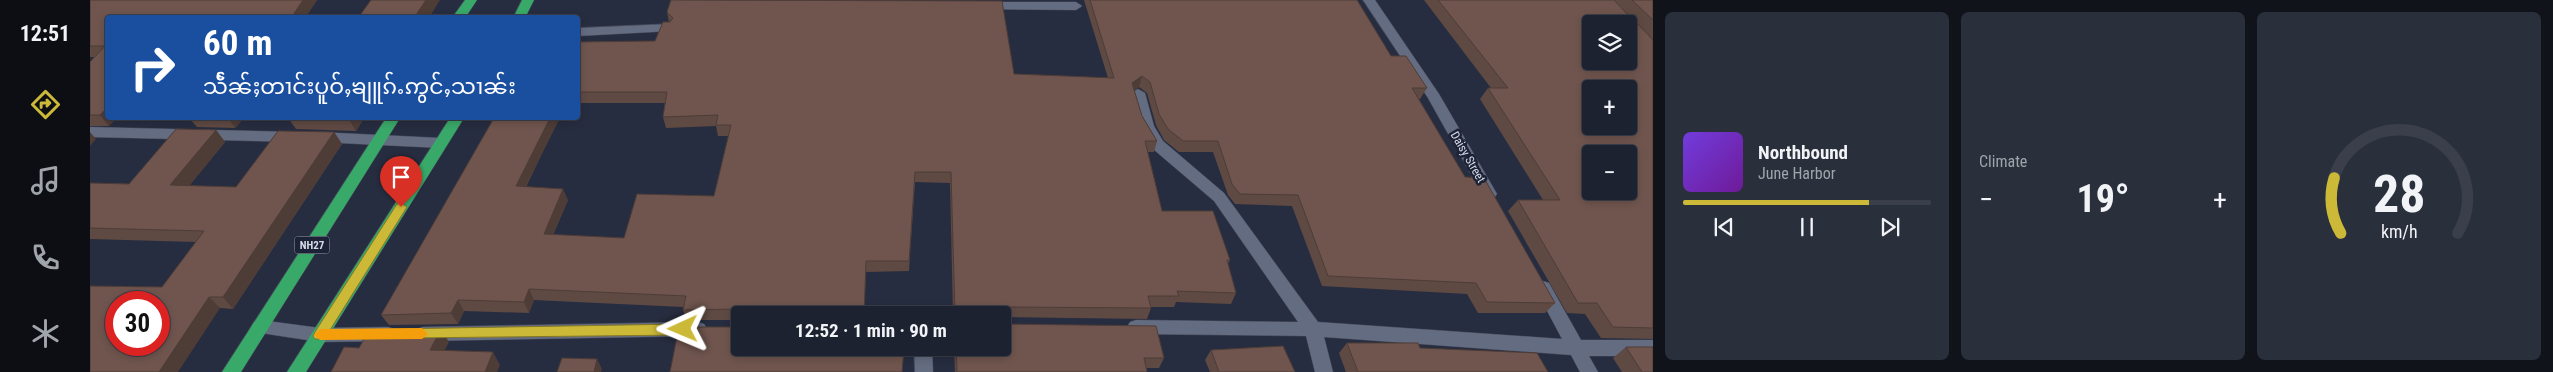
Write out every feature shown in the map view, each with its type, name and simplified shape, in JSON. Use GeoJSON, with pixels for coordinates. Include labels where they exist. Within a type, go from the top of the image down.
{"type":"FeatureCollection","features":[{"type":"Feature","properties":{"kind":"highway"},"geometry":{"type":"LineString","coordinates":[[460,15],[470,0]]}},
{"type":"Feature","properties":{"kind":"highway"},"geometry":{"type":"LineString","coordinates":[[520,15],[528,0]]}},
{"type":"Feature","properties":{"kind":"highway","name":"NH27"},"geometry":{"type":"LineString","coordinates":[[231,372],[392,120]]}},
{"type":"Feature","properties":{"kind":"highway"},"geometry":{"type":"LineString","coordinates":[[296,372],[456,120]]}},
{"type":"Feature","properties":{"kind":"street","name":"Daisy Street"},"geometry":{"type":"LineString","coordinates":[[1369,0],[1434,97],[1498,210]]}},
{"type":"Feature","properties":{"kind":"street"},"geometry":{"type":"LineString","coordinates":[[966,6],[1076,6]]}},
{"type":"Feature","properties":{"kind":"street"},"geometry":{"type":"LineString","coordinates":[[580,32],[668,28]]}},
{"type":"Feature","properties":{"kind":"street"},"geometry":{"type":"LineString","coordinates":[[1138,93],[1147,126],[1158,144],[1219,197],[1313,329],[1324,372]]}},
{"type":"Feature","properties":{"kind":"street"},"geometry":{"type":"LineString","coordinates":[[90,132],[380,138],[441,143]]}},
{"type":"Feature","properties":{"kind":"street"},"geometry":{"type":"LineString","coordinates":[[1537,279],[1589,372]]}},
{"type":"Feature","properties":{"kind":"street"},"geometry":{"type":"LineString","coordinates":[[260,327],[320,336],[711,329]]}},
{"type":"Feature","properties":{"kind":"street"},"geometry":{"type":"LineString","coordinates":[[1119,327],[1313,329],[1576,348],[1653,348]]}},
{"type":"Feature","properties":{"kind":"street"},"geometry":{"type":"LineString","coordinates":[[923,356],[924,372]]}},
{"type":"Feature","properties":{"kind":"building"},"geometry":{"type":"Polygon","coordinates":[[[90,0],[303,0],[293,15],[105,15],[105,46],[90,46],[90,0]]]}},
{"type":"Feature","properties":{"kind":"building"},"geometry":{"type":"Polygon","coordinates":[[[371,0],[426,0],[416,15],[360,15],[371,0]]]}},
{"type":"Feature","properties":{"kind":"building"},"geometry":{"type":"Polygon","coordinates":[[[671,0],[1002,1],[1014,74],[1114,78],[1090,0],[1357,0],[1391,56],[1406,56],[1427,88],[1412,88],[1465,177],[1484,178],[1555,303],[1487,302],[1476,283],[1328,276],[1298,195],[1240,194],[1232,184],[1218,141],[1183,141],[1168,129],[1159,114],[1150,82],[1142,76],[1132,83],[1142,116],[1157,141],[1145,141],[1162,211],[1213,211],[1230,260],[1227,260],[1236,293],[1177,291],[1179,296],[1148,296],[1151,308],[955,306],[951,172],[915,172],[909,261],[866,261],[864,306],[731,306],[731,309],[683,310],[686,296],[529,289],[524,302],[458,300],[451,313],[381,315],[493,120],[549,120],[516,186],[563,189],[544,234],[624,238],[637,194],[714,196],[731,125],[716,125],[718,115],[663,117],[667,92],[580,92],[580,42],[655,41],[663,22],[670,22],[673,18],[667,12],[671,0]]]}},
{"type":"Feature","properties":{"kind":"building"},"geometry":{"type":"Polygon","coordinates":[[[1438,0],[1614,0],[1627,14],[1636,15],[1582,15],[1582,70],[1637,70],[1637,23],[1653,40],[1653,328],[1613,327],[1597,303],[1578,303],[1518,200],[1560,200],[1488,88],[1508,88],[1438,0]]]}},
{"type":"Feature","properties":{"kind":"building"},"geometry":{"type":"Polygon","coordinates":[[[1632,0],[1653,0],[1653,20],[1632,0]]]}},
{"type":"Feature","properties":{"kind":"building"},"geometry":{"type":"Polygon","coordinates":[[[105,46],[105,110],[100,115],[90,115],[90,62],[105,46]]]}},
{"type":"Feature","properties":{"kind":"building"},"geometry":{"type":"Polygon","coordinates":[[[176,129],[216,130],[170,185],[236,187],[278,131],[334,132],[223,297],[209,297],[170,356],[170,291],[105,291],[105,356],[170,356],[159,372],[90,372],[90,286],[162,287],[204,231],[90,228],[90,183],[129,184],[176,129]]]}},
{"type":"Feature","properties":{"kind":"building"},"geometry":{"type":"Polygon","coordinates":[[[1011,324],[1156,326],[1164,358],[1144,358],[1147,372],[957,372],[956,356],[1011,356],[1011,324]]]}},
{"type":"Feature","properties":{"kind":"building"},"geometry":{"type":"Polygon","coordinates":[[[679,327],[731,327],[731,356],[903,356],[902,372],[670,372],[679,327]]]}},
{"type":"Feature","properties":{"kind":"building"},"geometry":{"type":"Polygon","coordinates":[[[441,329],[430,350],[493,352],[485,372],[331,372],[344,347],[359,348],[369,330],[441,329]]]}},
{"type":"Feature","properties":{"kind":"building"},"geometry":{"type":"Polygon","coordinates":[[[1347,343],[1418,343],[1420,348],[1537,353],[1548,372],[1358,372],[1347,343]]]}},
{"type":"Feature","properties":{"kind":"building"},"geometry":{"type":"Polygon","coordinates":[[[1283,346],[1295,372],[1219,372],[1211,350],[1283,346]]]}},
{"type":"Feature","properties":{"kind":"building"},"geometry":{"type":"Polygon","coordinates":[[[1626,347],[1653,347],[1653,372],[1642,372],[1626,347]]]}},
{"type":"Feature","properties":{"kind":"building"},"geometry":{"type":"Polygon","coordinates":[[[562,358],[597,359],[594,372],[557,372],[562,358]]]}},
{"type":"Feature","properties":{"kind":"slow traffic"},"geometry":{"type":"LineString","coordinates":[[320,335],[422,334]]}},
{"type":"Feature","properties":{"kind":"route"},"geometry":{"type":"LineString","coordinates":[[401,207],[320,336],[683,329]]}}]}
